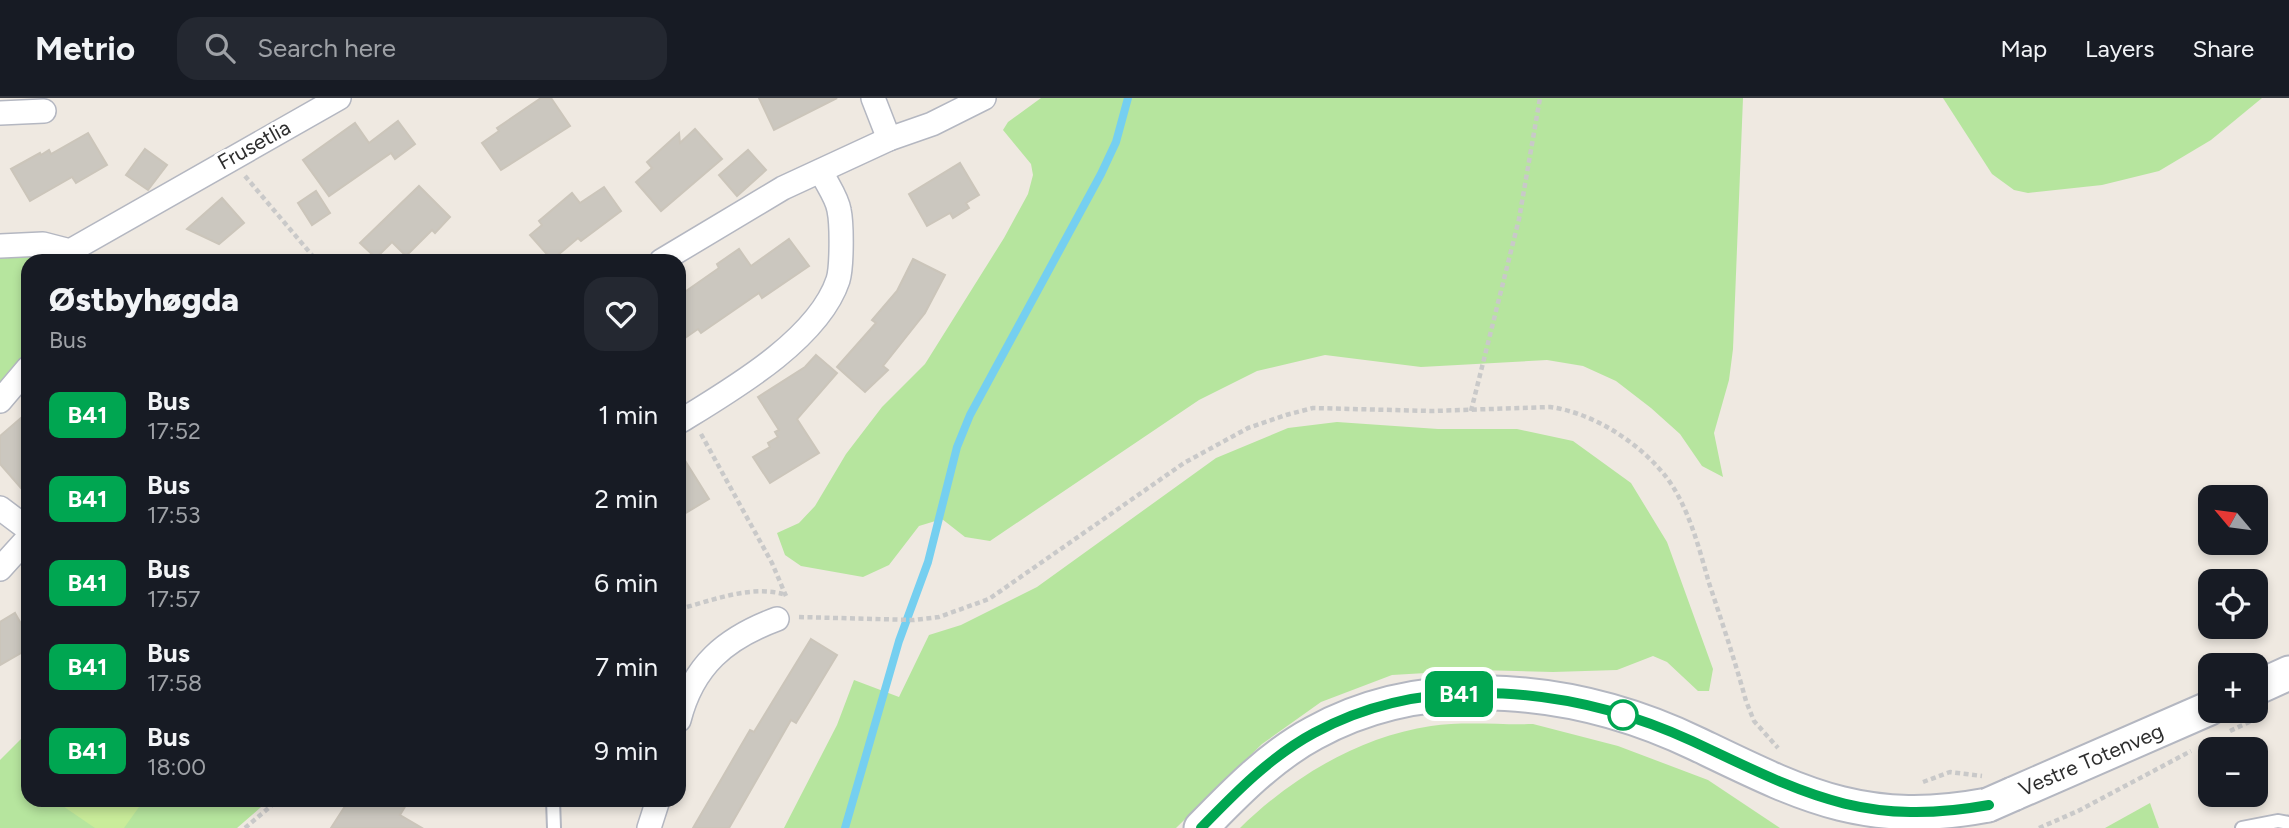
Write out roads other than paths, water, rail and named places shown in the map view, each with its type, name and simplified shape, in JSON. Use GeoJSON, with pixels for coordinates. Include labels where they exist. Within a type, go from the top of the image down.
{"type":"FeatureCollection","features":[{"type":"Feature","properties":{"kind":"street","name":"Frusetlia"},"geometry":{"type":"LineString","coordinates":[[74,254],[205,172],[339,98]]}},
{"type":"Feature","properties":{"kind":"street"},"geometry":{"type":"LineString","coordinates":[[873,98],[889,139]]}},
{"type":"Feature","properties":{"kind":"street"},"geometry":{"type":"LineString","coordinates":[[673,254],[783,188],[889,139],[932,124],[984,98]]}},
{"type":"Feature","properties":{"kind":"street"},"geometry":{"type":"LineString","coordinates":[[0,113],[44,111]]}},
{"type":"Feature","properties":{"kind":"street"},"geometry":{"type":"LineString","coordinates":[[686,418],[801,337],[838,279],[839,209],[821,171]]}},
{"type":"Feature","properties":{"kind":"street"},"geometry":{"type":"LineString","coordinates":[[0,246],[43,244],[66,254]]}},
{"type":"Feature","properties":{"kind":"street"},"geometry":{"type":"LineString","coordinates":[[0,401],[21,376]]}},
{"type":"Feature","properties":{"kind":"street"},"geometry":{"type":"LineString","coordinates":[[0,509],[21,524]]}},
{"type":"Feature","properties":{"kind":"street"},"geometry":{"type":"LineString","coordinates":[[0,569],[21,546]]}},
{"type":"Feature","properties":{"kind":"street"},"geometry":{"type":"LineString","coordinates":[[686,703],[696,679],[713,655],[735,637],[785,618]]}},
{"type":"Feature","properties":{"kind":"street"},"geometry":{"type":"LineString","coordinates":[[2268,693],[2289,673]]}},
{"type":"Feature","properties":{"kind":"street","name":"Vestre Totenveg"},"geometry":{"type":"LineString","coordinates":[[1201,828],[1242,787],[1314,733],[1376,705],[1422,697],[1472,693],[1568,701],[1619,714],[1694,743],[1826,809],[1892,826],[1936,822],[2211,723]]}},
{"type":"Feature","properties":{"kind":"street"},"geometry":{"type":"LineString","coordinates":[[649,828],[655,807]]}},
{"type":"Feature","properties":{"kind":"lane"},"geometry":{"type":"LineString","coordinates":[[553,807],[554,828]]}},
{"type":"Feature","properties":{"kind":"lane"},"geometry":{"type":"LineString","coordinates":[[2242,828],[2278,821],[2289,823]]}},
{"type":"Feature","properties":{"kind":"waterway"},"geometry":{"type":"LineString","coordinates":[[845,828],[899,641],[928,562],[957,447],[970,415],[1101,174],[1116,142],[1128,98]]}}]}
